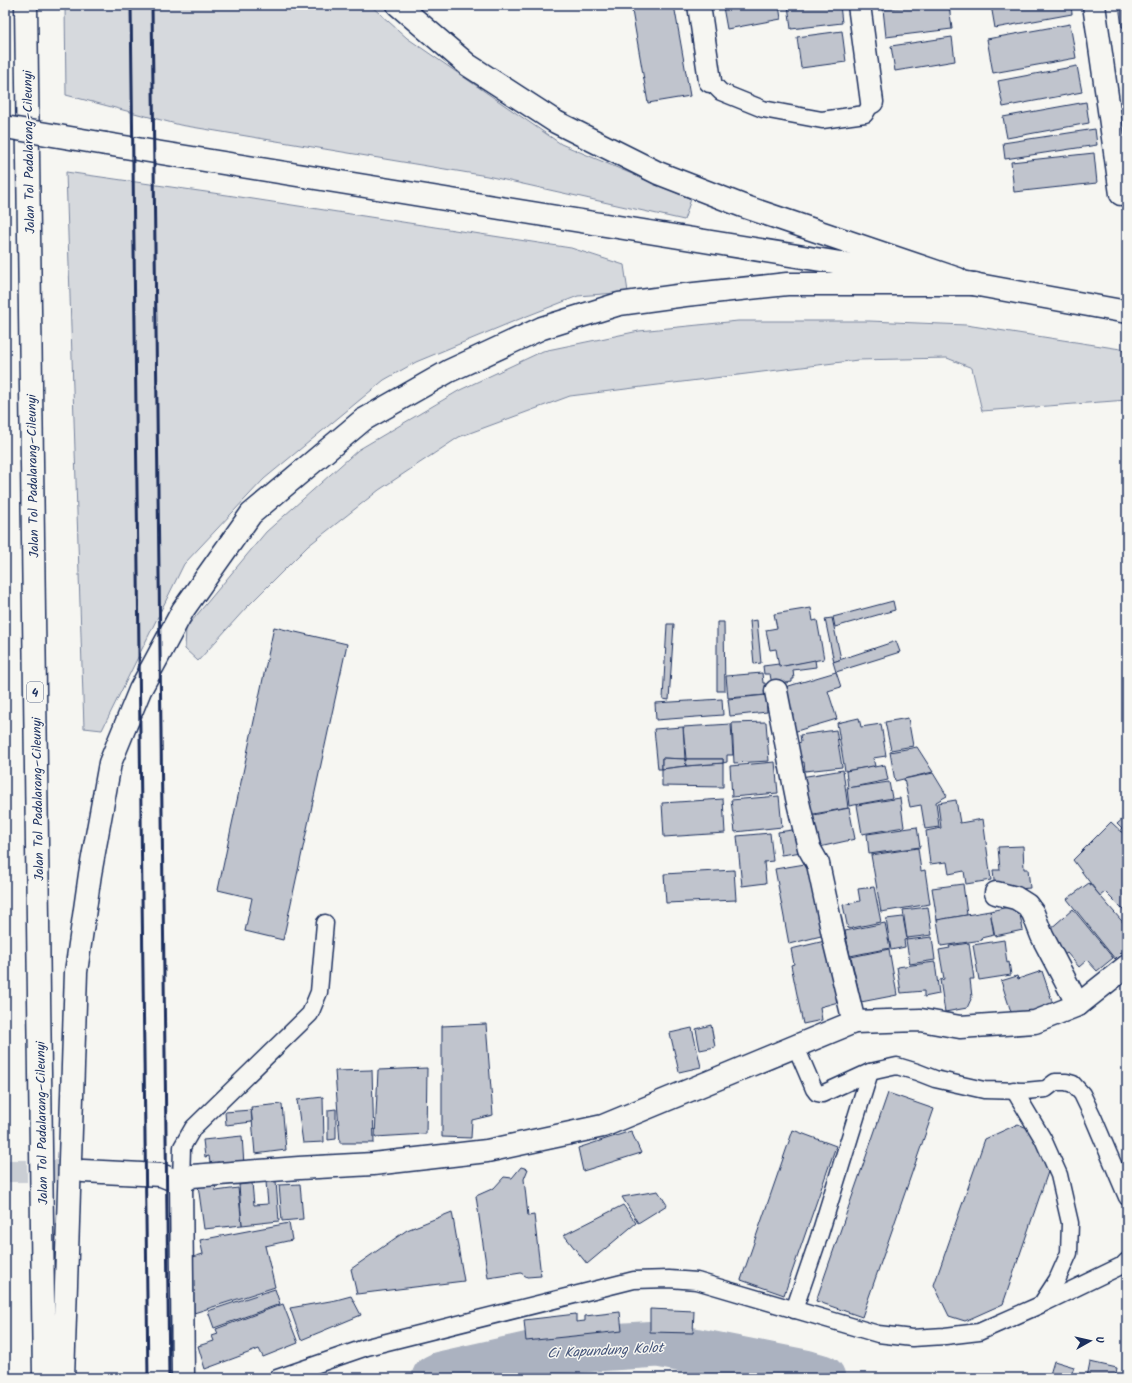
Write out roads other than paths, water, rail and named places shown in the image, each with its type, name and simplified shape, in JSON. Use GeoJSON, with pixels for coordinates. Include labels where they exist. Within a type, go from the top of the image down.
{"type":"FeatureCollection","features":[{"type":"Feature","properties":{"kind":"main road","name":"Jalan Tol Padalarang–Cileunyi"},"geometry":{"type":"LineString","coordinates":[[26,5],[44,1378]]}},
{"type":"Feature","properties":{"kind":"main road"},"geometry":{"type":"LineString","coordinates":[[398,5],[468,65],[556,122],[658,173],[743,206],[975,284]]}},
{"type":"Feature","properties":{"kind":"main road"},"geometry":{"type":"LineString","coordinates":[[699,5],[710,81]]}},
{"type":"Feature","properties":{"kind":"main road"},"geometry":{"type":"LineString","coordinates":[[859,5],[872,102]]}},
{"type":"Feature","properties":{"kind":"main road"},"geometry":{"type":"LineString","coordinates":[[1094,5],[1124,201]]}},
{"type":"Feature","properties":{"kind":"main road"},"geometry":{"type":"LineString","coordinates":[[5,127],[975,284],[1127,312]]}},
{"type":"Feature","properties":{"kind":"main road"},"geometry":{"type":"LineString","coordinates":[[63,1378],[76,972],[90,874],[110,763],[140,690],[183,610],[251,514],[363,420],[449,371],[542,328],[619,304],[787,284],[975,284]]}},
{"type":"Feature","properties":{"kind":"main road"},"geometry":{"type":"LineString","coordinates":[[776,691],[797,798],[809,848],[818,864],[854,1022]]}},
{"type":"Feature","properties":{"kind":"main road"},"geometry":{"type":"LineString","coordinates":[[996,893],[1016,898],[1027,905],[1033,913],[1042,936],[1078,1005]]}},
{"type":"Feature","properties":{"kind":"main road"},"geometry":{"type":"LineString","coordinates":[[181,1183],[192,1176],[373,1164],[488,1151],[604,1126],[854,1022],[921,1020],[960,1027],[1035,1022],[1078,1005],[1127,966]]}},
{"type":"Feature","properties":{"kind":"main road"},"geometry":{"type":"LineString","coordinates":[[84,1172],[161,1175],[181,1183]]}},
{"type":"Feature","properties":{"kind":"main road"},"geometry":{"type":"LineString","coordinates":[[181,1183],[183,1378]]}},
{"type":"Feature","properties":{"kind":"lane"},"geometry":{"type":"LineString","coordinates":[[710,81],[721,92],[763,109],[822,120],[865,114],[872,102]]}},
{"type":"Feature","properties":{"kind":"lane"},"geometry":{"type":"LineString","coordinates":[[181,1183],[182,1147],[193,1128],[310,1014],[319,992],[325,922]]}},
{"type":"Feature","properties":{"kind":"lane"},"geometry":{"type":"LineString","coordinates":[[796,1047],[814,1089],[817,1093],[822,1094],[870,1072],[897,1066],[935,1079],[984,1090],[1046,1089],[1054,1082],[1066,1082],[1073,1084],[1082,1094],[1093,1117],[1127,1197]]}},
{"type":"Feature","properties":{"kind":"lane"},"geometry":{"type":"LineString","coordinates":[[794,1310],[819,1237],[870,1072]]}},
{"type":"Feature","properties":{"kind":"lane"},"geometry":{"type":"LineString","coordinates":[[1014,1090],[1043,1139],[1059,1175],[1070,1223],[1069,1253],[1057,1280],[1040,1305]]}},
{"type":"Feature","properties":{"kind":"lane"},"geometry":{"type":"LineString","coordinates":[[277,1378],[367,1348],[634,1280],[669,1279],[697,1281],[878,1334],[912,1338],[979,1332],[1040,1305],[1123,1265],[1127,1261]]}},
{"type":"Feature","properties":{"kind":"waterway","name":"Ci Kapundung Kolot"},"geometry":{"type":"LineString","coordinates":[[435,1378],[441,1375],[548,1351],[658,1344],[805,1373],[822,1378]]}},
{"type":"Feature","properties":{"kind":"tunnel"},"geometry":{"type":"LineString","coordinates":[[5,1171],[83,1171]]}},
{"type":"Feature","properties":{"kind":"railway"},"geometry":{"type":"LineString","coordinates":[[131,5],[148,1378]]}},
{"type":"Feature","properties":{"kind":"railway"},"geometry":{"type":"LineString","coordinates":[[152,5],[169,1378]]}}]}
